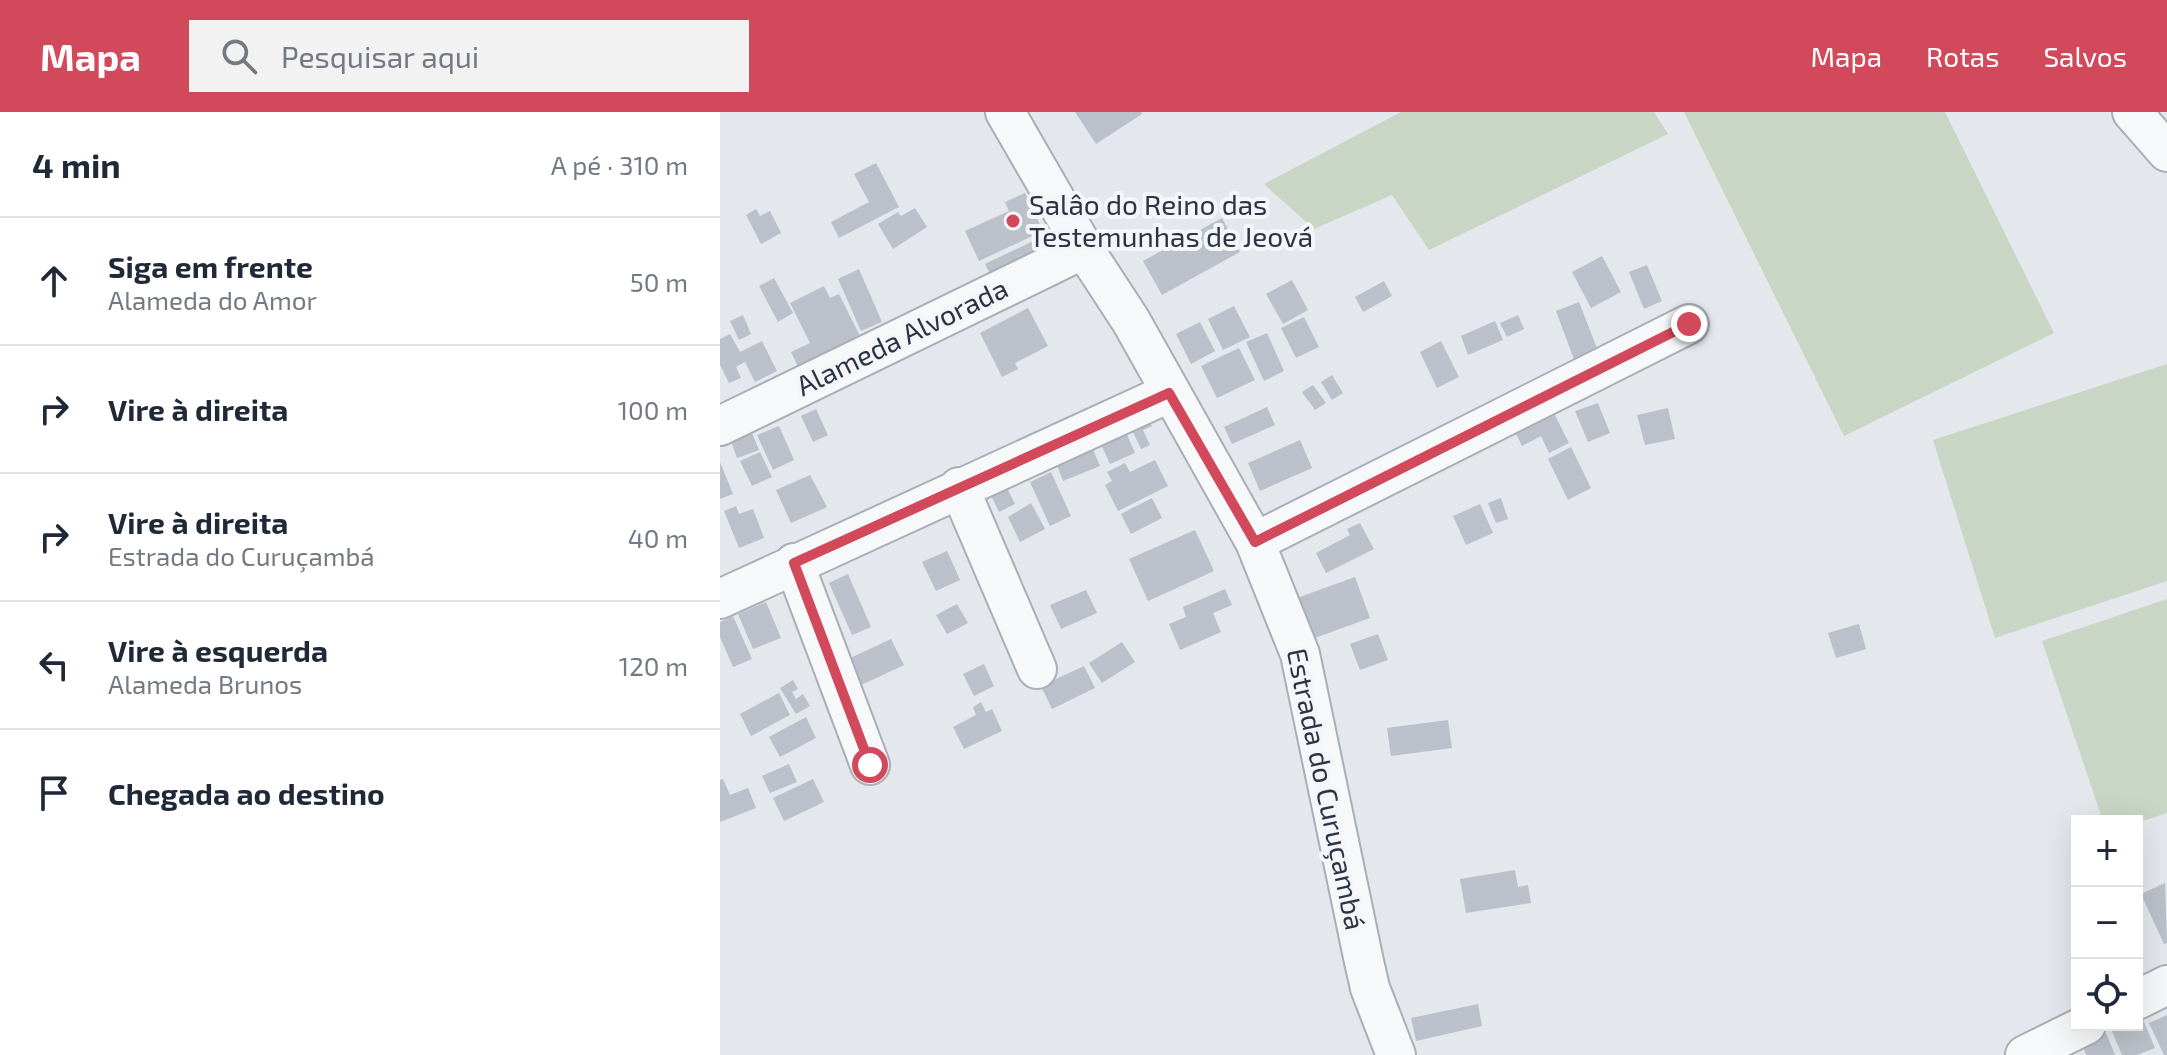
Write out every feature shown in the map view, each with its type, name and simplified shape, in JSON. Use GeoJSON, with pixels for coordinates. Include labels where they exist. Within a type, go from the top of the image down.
{"type":"FeatureCollection","features":[{"type":"Feature","properties":{"kind":"street","name":"Estrada do Curuçambá"},"geometry":{"type":"LineString","coordinates":[[1005,112],[1084,249],[1131,321],[1255,542],[1300,654],[1368,978],[1396,1055]]}},
{"type":"Feature","properties":{"kind":"street"},"geometry":{"type":"LineString","coordinates":[[2132,112],[2167,152]]}},
{"type":"Feature","properties":{"kind":"street","name":"Alameda Alvorada"},"geometry":{"type":"LineString","coordinates":[[720,426],[1084,249]]}},
{"type":"Feature","properties":{"kind":"street"},"geometry":{"type":"LineString","coordinates":[[1255,542],[1689,324]]}},
{"type":"Feature","properties":{"kind":"street"},"geometry":{"type":"LineString","coordinates":[[720,599],[1169,393]]}},
{"type":"Feature","properties":{"kind":"street"},"geometry":{"type":"LineString","coordinates":[[959,487],[1037,669]]}},
{"type":"Feature","properties":{"kind":"street"},"geometry":{"type":"LineString","coordinates":[[794,563],[870,765]]}},
{"type":"Feature","properties":{"kind":"street"},"geometry":{"type":"LineString","coordinates":[[2143,997],[2167,985]]}},
{"type":"Feature","properties":{"kind":"street"},"geometry":{"type":"LineString","coordinates":[[2025,1055],[2074,1031]]}},
{"type":"Feature","properties":{"kind":"green space"},"geometry":{"type":"Polygon","coordinates":[[[1401,112],[1654,112],[1668,134],[1429,250],[1392,195],[1314,229],[1264,184],[1401,112]]]}},
{"type":"Feature","properties":{"kind":"green space"},"geometry":{"type":"Polygon","coordinates":[[[1684,112],[1945,112],[2054,333],[1844,436],[1684,112]]]}},
{"type":"Feature","properties":{"kind":"green space"},"geometry":{"type":"Polygon","coordinates":[[[2167,364],[2167,581],[1995,638],[1933,440],[2167,364]]]}},
{"type":"Feature","properties":{"kind":"green space"},"geometry":{"type":"Polygon","coordinates":[[[2167,599],[2167,813],[2143,821],[2143,815],[2101,815],[2042,641],[2167,599]]]}},
{"type":"Feature","properties":{"kind":"building"},"geometry":{"type":"Polygon","coordinates":[[[1075,112],[1141,112],[1142,114],[1096,144],[1075,112]]]}},
{"type":"Feature","properties":{"kind":"building"},"geometry":{"type":"Polygon","coordinates":[[[876,163],[899,207],[839,238],[831,222],[869,202],[854,174],[876,163]]]}},
{"type":"Feature","properties":{"kind":"building","name":"Salâo do Reino das Testemunhas de Jeová"},"geometry":{"type":"Polygon","coordinates":[[[1025,193],[1043,231],[979,261],[965,231],[1009,211],[1005,202],[1025,193]]]}},
{"type":"Feature","properties":{"kind":"building"},"geometry":{"type":"Polygon","coordinates":[[[915,208],[927,227],[893,249],[878,224],[898,212],[901,216],[915,208]]]}},
{"type":"Feature","properties":{"kind":"building"},"geometry":{"type":"Polygon","coordinates":[[[756,209],[760,216],[770,211],[781,233],[761,244],[746,215],[756,209]]]}},
{"type":"Feature","properties":{"kind":"building"},"geometry":{"type":"Polygon","coordinates":[[[1222,218],[1240,252],[1162,295],[1143,261],[1222,218]]]}},
{"type":"Feature","properties":{"kind":"building"},"geometry":{"type":"Polygon","coordinates":[[[1033,241],[1038,253],[994,282],[985,264],[1033,241]]]}},
{"type":"Feature","properties":{"kind":"building"},"geometry":{"type":"Polygon","coordinates":[[[1602,256],[1621,292],[1591,308],[1572,272],[1602,256]]]}},
{"type":"Feature","properties":{"kind":"building"},"geometry":{"type":"Polygon","coordinates":[[[1647,265],[1662,301],[1644,309],[1629,272],[1647,265]]]}},
{"type":"Feature","properties":{"kind":"building"},"geometry":{"type":"Polygon","coordinates":[[[859,269],[882,322],[861,331],[838,279],[859,269]]]}},
{"type":"Feature","properties":{"kind":"building"},"geometry":{"type":"Polygon","coordinates":[[[774,278],[793,313],[778,322],[759,286],[774,278]]]}},
{"type":"Feature","properties":{"kind":"building"},"geometry":{"type":"Polygon","coordinates":[[[1292,280],[1308,310],[1283,324],[1266,294],[1292,280]]]}},
{"type":"Feature","properties":{"kind":"building"},"geometry":{"type":"Polygon","coordinates":[[[1384,281],[1392,296],[1363,312],[1355,297],[1384,281]]]}},
{"type":"Feature","properties":{"kind":"building"},"geometry":{"type":"Polygon","coordinates":[[[824,286],[830,298],[839,294],[864,344],[799,369],[791,352],[810,343],[790,303],[824,286]]]}},
{"type":"Feature","properties":{"kind":"building"},"geometry":{"type":"Polygon","coordinates":[[[1579,302],[1600,356],[1576,365],[1556,311],[1579,302]]]}},
{"type":"Feature","properties":{"kind":"building"},"geometry":{"type":"Polygon","coordinates":[[[1234,306],[1250,337],[1223,350],[1208,319],[1234,306]]]}},
{"type":"Feature","properties":{"kind":"building"},"geometry":{"type":"Polygon","coordinates":[[[1028,308],[1048,346],[1015,363],[1018,369],[1002,377],[980,333],[1028,308]]]}},
{"type":"Feature","properties":{"kind":"building"},"geometry":{"type":"Polygon","coordinates":[[[743,315],[751,334],[739,340],[730,321],[743,315]]]}},
{"type":"Feature","properties":{"kind":"building"},"geometry":{"type":"Polygon","coordinates":[[[1518,315],[1524,329],[1507,337],[1500,323],[1518,315]]]}},
{"type":"Feature","properties":{"kind":"building"},"geometry":{"type":"Polygon","coordinates":[[[1304,317],[1319,347],[1296,358],[1281,328],[1304,317]]]}},
{"type":"Feature","properties":{"kind":"building"},"geometry":{"type":"Polygon","coordinates":[[[1495,321],[1503,340],[1468,355],[1461,336],[1495,321]]]}},
{"type":"Feature","properties":{"kind":"building"},"geometry":{"type":"Polygon","coordinates":[[[1200,322],[1215,351],[1191,364],[1176,334],[1200,322]]]}},
{"type":"Feature","properties":{"kind":"building"},"geometry":{"type":"Polygon","coordinates":[[[1267,333],[1284,371],[1264,381],[1246,342],[1267,333]]]}},
{"type":"Feature","properties":{"kind":"building"},"geometry":{"type":"Polygon","coordinates":[[[730,334],[740,352],[762,341],[777,371],[755,382],[745,362],[736,367],[741,378],[729,383],[720,365],[720,339],[730,334]]]}},
{"type":"Feature","properties":{"kind":"building"},"geometry":{"type":"Polygon","coordinates":[[[1441,341],[1459,377],[1437,388],[1420,352],[1441,341]]]}},
{"type":"Feature","properties":{"kind":"building"},"geometry":{"type":"Polygon","coordinates":[[[1239,348],[1255,380],[1217,398],[1201,366],[1239,348]]]}},
{"type":"Feature","properties":{"kind":"building"},"geometry":{"type":"Polygon","coordinates":[[[1332,375],[1343,393],[1332,400],[1321,382],[1332,375]]]}},
{"type":"Feature","properties":{"kind":"building"},"geometry":{"type":"Polygon","coordinates":[[[1313,385],[1326,403],[1315,410],[1302,392],[1313,385]]]}},
{"type":"Feature","properties":{"kind":"building"},"geometry":{"type":"Polygon","coordinates":[[[1598,403],[1610,433],[1588,442],[1575,411],[1598,403]]]}},
{"type":"Feature","properties":{"kind":"building"},"geometry":{"type":"Polygon","coordinates":[[[1267,407],[1275,425],[1232,444],[1224,427],[1267,407]]]}},
{"type":"Feature","properties":{"kind":"building"},"geometry":{"type":"Polygon","coordinates":[[[1668,408],[1675,439],[1645,445],[1637,415],[1668,408]]]}},
{"type":"Feature","properties":{"kind":"building"},"geometry":{"type":"Polygon","coordinates":[[[816,409],[828,435],[813,442],[801,416],[816,409]]]}},
{"type":"Feature","properties":{"kind":"building"},"geometry":{"type":"Polygon","coordinates":[[[1553,411],[1569,443],[1549,453],[1541,436],[1522,446],[1514,430],[1553,411]]]}},
{"type":"Feature","properties":{"kind":"building"},"geometry":{"type":"Polygon","coordinates":[[[1148,418],[1152,426],[1143,430],[1150,445],[1141,449],[1130,426],[1148,418]]]}},
{"type":"Feature","properties":{"kind":"building"},"geometry":{"type":"Polygon","coordinates":[[[748,423],[759,450],[737,458],[727,430],[748,423]]]}},
{"type":"Feature","properties":{"kind":"building"},"geometry":{"type":"Polygon","coordinates":[[[779,426],[794,460],[773,470],[757,435],[779,426]]]}},
{"type":"Feature","properties":{"kind":"building"},"geometry":{"type":"Polygon","coordinates":[[[1125,430],[1135,453],[1110,464],[1100,442],[1125,430]]]}},
{"type":"Feature","properties":{"kind":"building"},"geometry":{"type":"Polygon","coordinates":[[[1300,440],[1312,468],[1260,491],[1248,463],[1300,440]]]}},
{"type":"Feature","properties":{"kind":"building"},"geometry":{"type":"Polygon","coordinates":[[[1092,447],[1100,466],[1063,481],[1057,465],[1092,447]]]}},
{"type":"Feature","properties":{"kind":"building"},"geometry":{"type":"Polygon","coordinates":[[[1571,447],[1591,488],[1568,500],[1548,459],[1571,447]]]}},
{"type":"Feature","properties":{"kind":"building"},"geometry":{"type":"Polygon","coordinates":[[[760,452],[772,477],[752,486],[740,461],[760,452]]]}},
{"type":"Feature","properties":{"kind":"building"},"geometry":{"type":"Polygon","coordinates":[[[1155,460],[1168,486],[1118,511],[1105,485],[1112,481],[1107,472],[1125,463],[1130,472],[1155,460]]]}},
{"type":"Feature","properties":{"kind":"building"},"geometry":{"type":"Polygon","coordinates":[[[720,462],[733,494],[720,499],[720,462]]]}},
{"type":"Feature","properties":{"kind":"building"},"geometry":{"type":"Polygon","coordinates":[[[1051,472],[1071,516],[1050,526],[1030,482],[1051,472]]]}},
{"type":"Feature","properties":{"kind":"building"},"geometry":{"type":"Polygon","coordinates":[[[810,475],[827,507],[791,523],[776,490],[810,475]]]}},
{"type":"Feature","properties":{"kind":"building"},"geometry":{"type":"Polygon","coordinates":[[[1007,488],[1015,504],[999,512],[991,496],[1007,488]]]}},
{"type":"Feature","properties":{"kind":"building"},"geometry":{"type":"Polygon","coordinates":[[[1152,498],[1162,518],[1131,534],[1121,514],[1152,498]]]}},
{"type":"Feature","properties":{"kind":"building"},"geometry":{"type":"Polygon","coordinates":[[[1501,498],[1508,519],[1496,523],[1488,503],[1501,498]]]}},
{"type":"Feature","properties":{"kind":"building"},"geometry":{"type":"Polygon","coordinates":[[[1031,503],[1045,529],[1020,542],[1008,517],[1031,503]]]}},
{"type":"Feature","properties":{"kind":"building"},"geometry":{"type":"Polygon","coordinates":[[[1480,504],[1493,533],[1466,545],[1453,516],[1480,504]]]}},
{"type":"Feature","properties":{"kind":"building"},"geometry":{"type":"Polygon","coordinates":[[[736,506],[739,514],[753,509],[764,538],[739,548],[724,511],[736,506]]]}},
{"type":"Feature","properties":{"kind":"building"},"geometry":{"type":"Polygon","coordinates":[[[1360,523],[1374,549],[1326,573],[1316,553],[1350,535],[1347,529],[1360,523]]]}},
{"type":"Feature","properties":{"kind":"building"},"geometry":{"type":"Polygon","coordinates":[[[1195,530],[1214,571],[1148,601],[1129,559],[1195,530]]]}},
{"type":"Feature","properties":{"kind":"building"},"geometry":{"type":"Polygon","coordinates":[[[947,551],[960,580],[936,591],[922,562],[947,551]]]}},
{"type":"Feature","properties":{"kind":"building"},"geometry":{"type":"Polygon","coordinates":[[[848,574],[871,627],[852,635],[829,583],[848,574]]]}},
{"type":"Feature","properties":{"kind":"building"},"geometry":{"type":"Polygon","coordinates":[[[1355,577],[1370,618],[1312,639],[1297,598],[1355,577]]]}},
{"type":"Feature","properties":{"kind":"building"},"geometry":{"type":"Polygon","coordinates":[[[1225,589],[1232,605],[1213,613],[1221,632],[1180,650],[1169,624],[1186,617],[1183,607],[1225,589]]]}},
{"type":"Feature","properties":{"kind":"building"},"geometry":{"type":"Polygon","coordinates":[[[1086,590],[1097,613],[1061,629],[1050,605],[1086,590]]]}},
{"type":"Feature","properties":{"kind":"building"},"geometry":{"type":"Polygon","coordinates":[[[766,602],[781,638],[753,649],[738,614],[766,602]]]}},
{"type":"Feature","properties":{"kind":"building"},"geometry":{"type":"Polygon","coordinates":[[[957,604],[968,623],[947,634],[936,615],[957,604]]]}},
{"type":"Feature","properties":{"kind":"building"},"geometry":{"type":"Polygon","coordinates":[[[733,616],[752,659],[733,667],[720,637],[720,622],[733,616]]]}},
{"type":"Feature","properties":{"kind":"building"},"geometry":{"type":"Polygon","coordinates":[[[1859,624],[1866,649],[1836,658],[1828,633],[1859,624]]]}},
{"type":"Feature","properties":{"kind":"building"},"geometry":{"type":"Polygon","coordinates":[[[1378,634],[1388,660],[1360,670],[1350,644],[1378,634]]]}},
{"type":"Feature","properties":{"kind":"building"},"geometry":{"type":"Polygon","coordinates":[[[891,639],[904,665],[857,687],[844,661],[891,639]]]}},
{"type":"Feature","properties":{"kind":"building"},"geometry":{"type":"Polygon","coordinates":[[[1122,642],[1135,662],[1102,683],[1089,663],[1122,642]]]}},
{"type":"Feature","properties":{"kind":"building"},"geometry":{"type":"Polygon","coordinates":[[[984,664],[994,686],[974,696],[963,674],[984,664]]]}},
{"type":"Feature","properties":{"kind":"building"},"geometry":{"type":"Polygon","coordinates":[[[1084,666],[1095,688],[1052,709],[1041,686],[1084,666]]]}},
{"type":"Feature","properties":{"kind":"building"},"geometry":{"type":"Polygon","coordinates":[[[793,680],[798,689],[792,692],[796,699],[803,694],[810,706],[796,714],[780,688],[793,680]]]}},
{"type":"Feature","properties":{"kind":"building"},"geometry":{"type":"Polygon","coordinates":[[[779,693],[790,715],[751,736],[740,714],[779,693]]]}},
{"type":"Feature","properties":{"kind":"building"},"geometry":{"type":"Polygon","coordinates":[[[981,702],[986,712],[992,709],[1002,731],[964,749],[953,727],[976,715],[973,707],[981,702]]]}},
{"type":"Feature","properties":{"kind":"building"},"geometry":{"type":"Polygon","coordinates":[[[806,717],[816,738],[780,757],[769,737],[806,717]]]}},
{"type":"Feature","properties":{"kind":"building"},"geometry":{"type":"Polygon","coordinates":[[[1448,720],[1452,748],[1391,756],[1387,728],[1448,720]]]}},
{"type":"Feature","properties":{"kind":"building"},"geometry":{"type":"Polygon","coordinates":[[[789,764],[797,782],[770,793],[762,776],[789,764]]]}},
{"type":"Feature","properties":{"kind":"building"},"geometry":{"type":"Polygon","coordinates":[[[723,779],[730,795],[748,788],[756,808],[720,822],[720,780],[723,779]]]}},
{"type":"Feature","properties":{"kind":"building"},"geometry":{"type":"Polygon","coordinates":[[[813,779],[824,802],[784,821],[773,798],[813,779]]]}},
{"type":"Feature","properties":{"kind":"building"},"geometry":{"type":"Polygon","coordinates":[[[1515,870],[1518,887],[1528,885],[1531,903],[1466,913],[1460,879],[1515,870]]]}},
{"type":"Feature","properties":{"kind":"building"},"geometry":{"type":"Polygon","coordinates":[[[2165,883],[2167,943],[2164,944],[2143,893],[2165,883]]]}},
{"type":"Feature","properties":{"kind":"building"},"geometry":{"type":"Polygon","coordinates":[[[1478,1004],[1482,1026],[1416,1041],[1411,1018],[1478,1004]]]}},
{"type":"Feature","properties":{"kind":"building"},"geometry":{"type":"Polygon","coordinates":[[[2167,1015],[2167,1055],[2164,1055],[2149,1023],[2167,1015]]]}},
{"type":"Feature","properties":{"kind":"building"},"geometry":{"type":"Polygon","coordinates":[[[2143,1019],[2155,1048],[2137,1055],[2122,1055],[2112,1031],[2143,1031],[2143,1019]]]}},
{"type":"Feature","properties":{"kind":"building"},"geometry":{"type":"Polygon","coordinates":[[[2106,1033],[2115,1055],[2086,1055],[2084,1049],[2091,1046],[2089,1040],[2106,1033]]]}},
{"type":"Feature","properties":{"kind":"place","name":"Salâo do Reino das Testemunhas de Jeová"},"geometry":{"type":"Point","coordinates":[1013,221]}},
{"type":"Feature","properties":{"kind":"route"},"geometry":{"type":"LineString","coordinates":[[870,765],[824,650],[794,563],[1169,393],[1227,488],[1255,542],[1689,324]]}}]}
